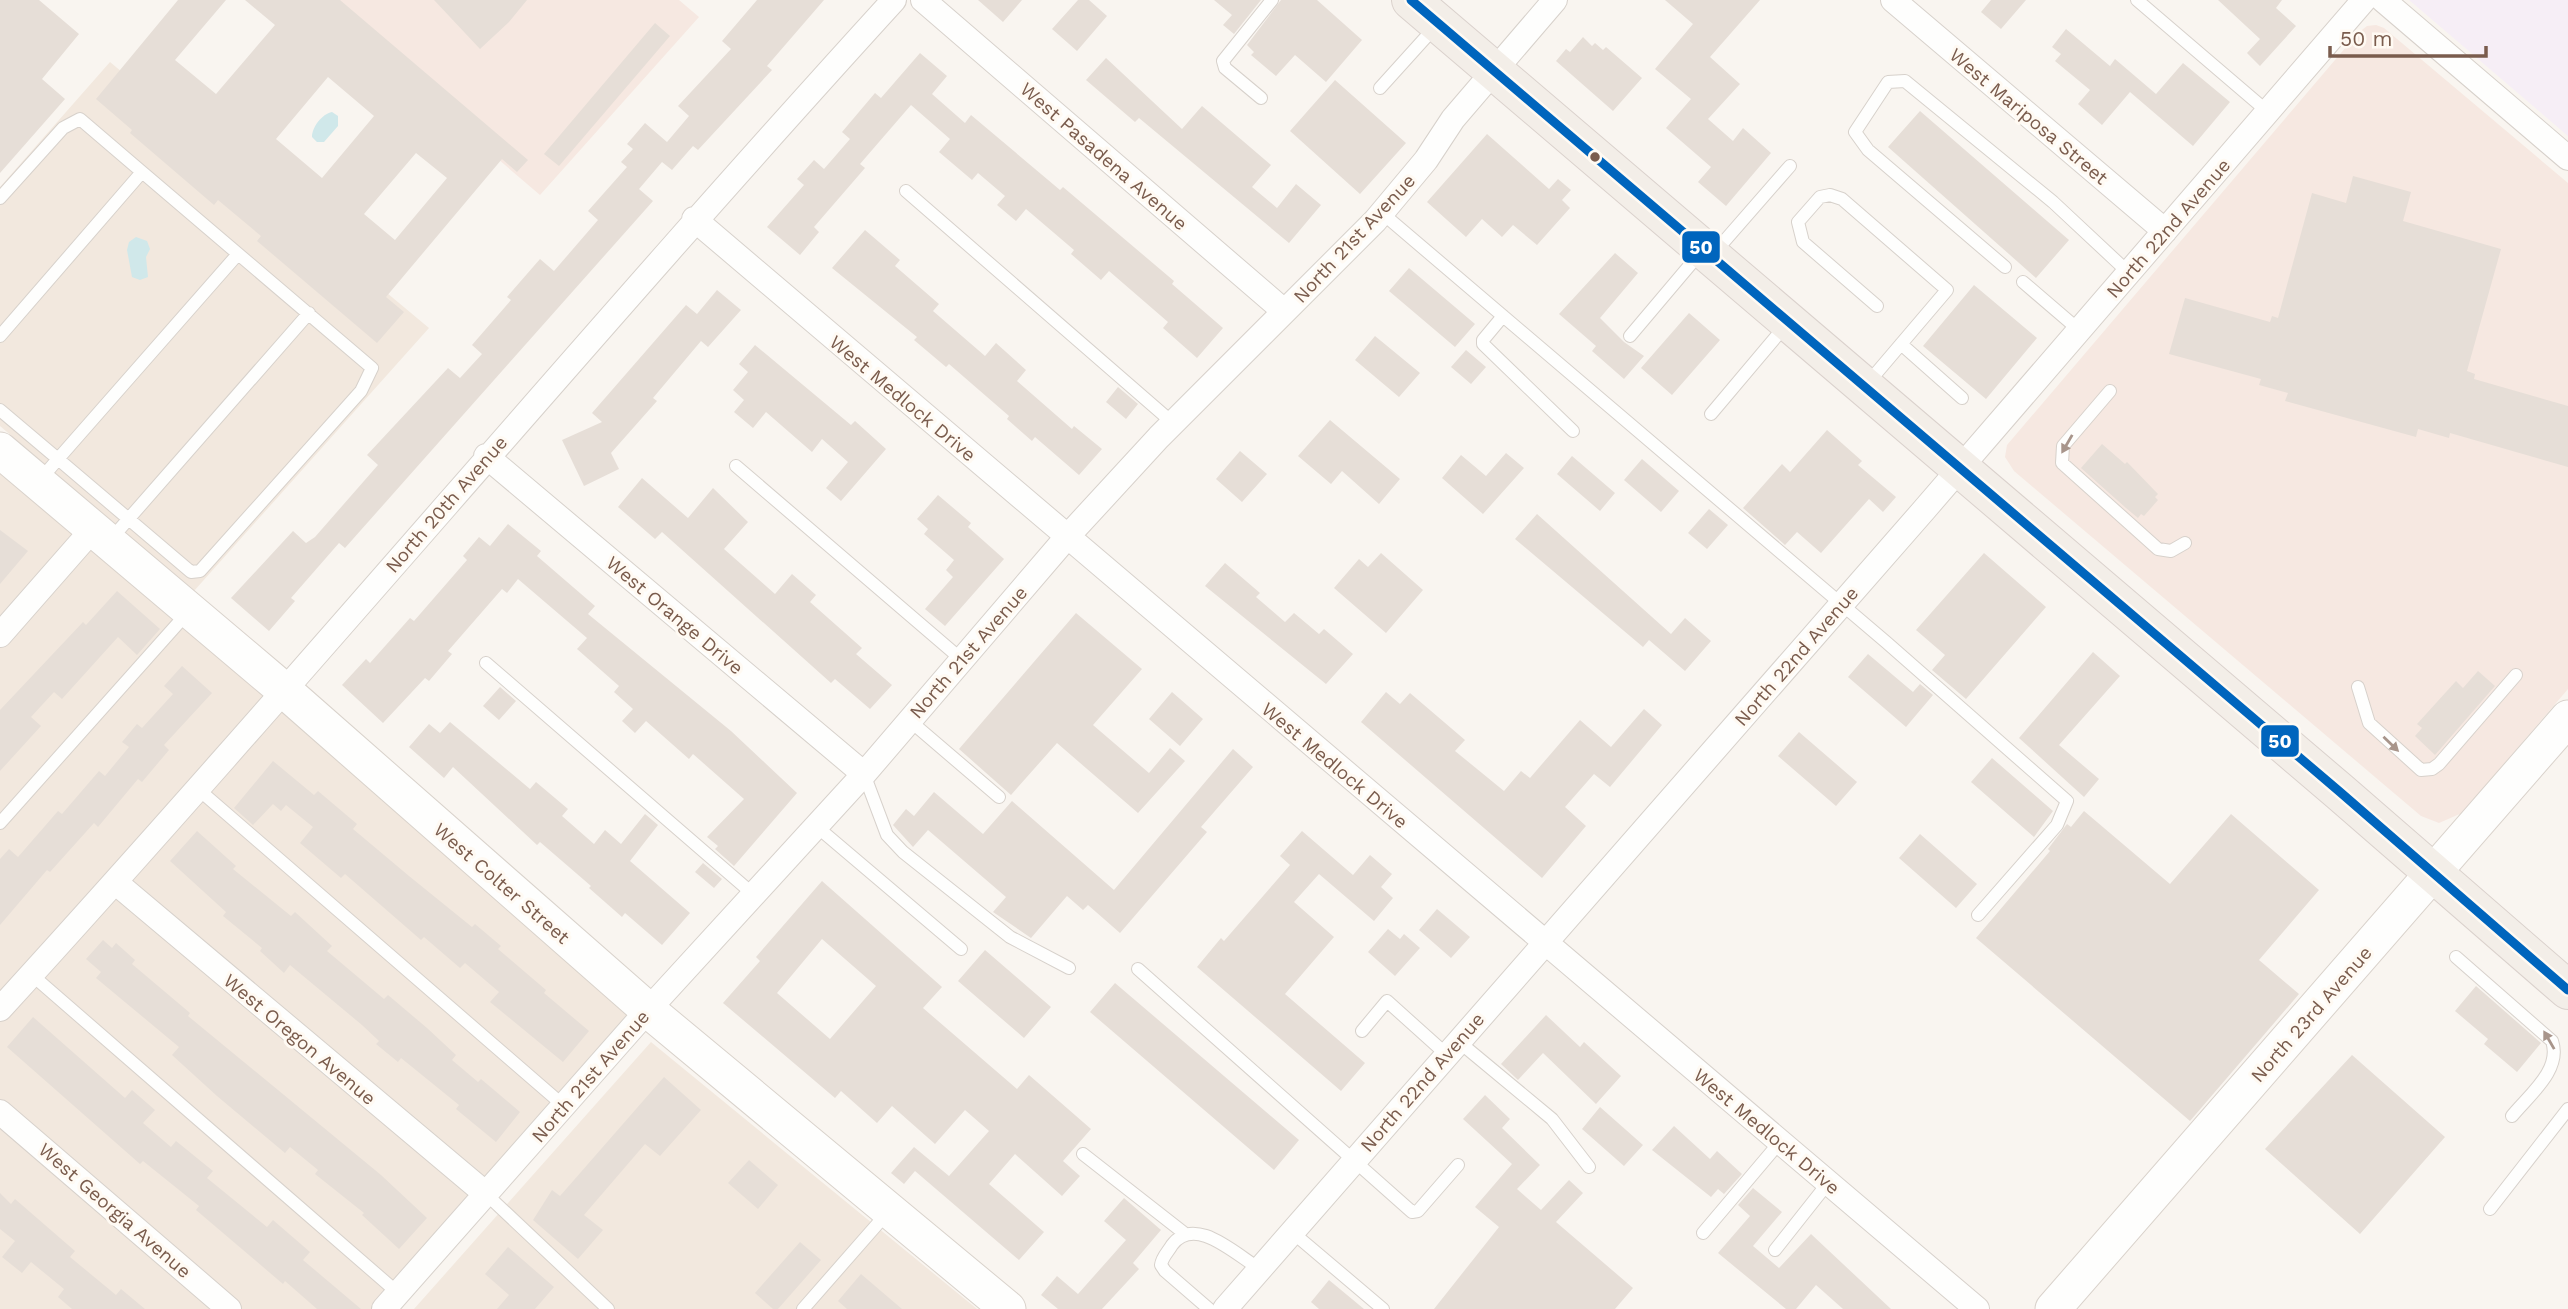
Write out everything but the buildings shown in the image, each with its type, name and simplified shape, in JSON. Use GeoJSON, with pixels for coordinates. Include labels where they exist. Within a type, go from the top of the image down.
{"type":"FeatureCollection","features":[{"type":"Feature","properties":{"kind":"main road"},"geometry":{"type":"LineString","coordinates":[[1424,12],[2568,990]]}},
{"type":"Feature","properties":{"kind":"street","name":"North 20th Avenue"},"geometry":{"type":"LineString","coordinates":[[0,1010],[285,691],[694,219],[894,0]]}},
{"type":"Feature","properties":{"kind":"street","name":"West Pasadena Avenue"},"geometry":{"type":"LineString","coordinates":[[923,0],[1284,312]]}},
{"type":"Feature","properties":{"kind":"street","name":"North 21st Avenue"},"geometry":{"type":"LineString","coordinates":[[391,1301],[648,1010],[864,774],[1067,537],[1173,423],[1382,213],[1426,160],[1453,119],[1555,0]]}},
{"type":"Feature","properties":{"kind":"street","name":"West Mariposa Street"},"geometry":{"type":"LineString","coordinates":[[1893,0],[2165,231]]}},
{"type":"Feature","properties":{"kind":"street","name":"North 22nd Avenue"},"geometry":{"type":"LineString","coordinates":[[1225,1309],[1840,606],[2364,0]]}},
{"type":"Feature","properties":{"kind":"street"},"geometry":{"type":"LineString","coordinates":[[2383,0],[2568,158]]}},
{"type":"Feature","properties":{"kind":"street","name":"West Medlock Drive"},"geometry":{"type":"LineString","coordinates":[[694,219],[1977,1309]]}},
{"type":"Feature","properties":{"kind":"street","name":"West Colter Street"},"geometry":{"type":"LineString","coordinates":[[0,450],[48,470],[190,611],[648,1010],[1009,1309]]}},
{"type":"Feature","properties":{"kind":"street","name":"West Orange Drive"},"geometry":{"type":"LineString","coordinates":[[486,456],[864,774]]}},
{"type":"Feature","properties":{"kind":"street"},"geometry":{"type":"LineString","coordinates":[[0,635],[110,530]]}},
{"type":"Feature","properties":{"kind":"street","name":"North 23rd Avenue"},"geometry":{"type":"LineString","coordinates":[[2053,1309],[2568,718]]}},
{"type":"Feature","properties":{"kind":"street","name":"West Oregon Avenue"},"geometry":{"type":"LineString","coordinates":[[115,883],[486,1194]]}},
{"type":"Feature","properties":{"kind":"street","name":"West Georgia Avenue"},"geometry":{"type":"LineString","coordinates":[[0,1112],[229,1309]]}},
{"type":"Feature","properties":{"kind":"lane"},"geometry":{"type":"LineString","coordinates":[[1261,99],[1225,68],[1223,61],[1272,0]]}},
{"type":"Feature","properties":{"kind":"lane"},"geometry":{"type":"LineString","coordinates":[[2137,0],[2267,112]]}},
{"type":"Feature","properties":{"kind":"lane"},"geometry":{"type":"LineString","coordinates":[[1380,88],[1424,12]]}},
{"type":"Feature","properties":{"kind":"lane"},"geometry":{"type":"LineString","coordinates":[[2005,267],[1868,150],[1854,132],[1888,82],[1905,81],[2053,202],[2129,273]]}},
{"type":"Feature","properties":{"kind":"lane"},"geometry":{"type":"LineString","coordinates":[[0,198],[63,128],[80,119],[309,313],[372,368],[361,391],[200,571],[191,572],[110,530],[309,313]]}},
{"type":"Feature","properties":{"kind":"lane"},"geometry":{"type":"LineString","coordinates":[[1630,336],[1790,166]]}},
{"type":"Feature","properties":{"kind":"lane"},"geometry":{"type":"LineString","coordinates":[[0,336],[142,172]]}},
{"type":"Feature","properties":{"kind":"lane"},"geometry":{"type":"LineString","coordinates":[[906,191],[1173,423]]}},
{"type":"Feature","properties":{"kind":"lane"},"geometry":{"type":"LineString","coordinates":[[1864,387],[1947,290],[1842,199],[1830,195],[1820,197],[1798,222],[1803,242],[1877,306]]}},
{"type":"Feature","properties":{"kind":"lane"},"geometry":{"type":"LineString","coordinates":[[1382,213],[2067,801],[2057,825],[1978,915]]}},
{"type":"Feature","properties":{"kind":"lane"},"geometry":{"type":"LineString","coordinates":[[0,410],[48,470],[238,254]]}},
{"type":"Feature","properties":{"kind":"lane"},"geometry":{"type":"LineString","coordinates":[[2023,282],[2079,330]]}},
{"type":"Feature","properties":{"kind":"lane"},"geometry":{"type":"LineString","coordinates":[[1503,316],[1483,340],[1483,344],[1573,430]]}},
{"type":"Feature","properties":{"kind":"lane"},"geometry":{"type":"LineString","coordinates":[[1711,414],[1789,322]]}},
{"type":"Feature","properties":{"kind":"lane"},"geometry":{"type":"LineString","coordinates":[[1901,344],[1962,398]]}},
{"type":"Feature","properties":{"kind":"lane"},"geometry":{"type":"LineString","coordinates":[[2110,391],[2063,446],[2063,463],[2158,549],[2171,551],[2185,543]]}},
{"type":"Feature","properties":{"kind":"lane"},"geometry":{"type":"LineString","coordinates":[[736,466],[961,659]]}},
{"type":"Feature","properties":{"kind":"lane"},"geometry":{"type":"LineString","coordinates":[[0,823],[190,611]]}},
{"type":"Feature","properties":{"kind":"lane"},"geometry":{"type":"LineString","coordinates":[[486,663],[753,894]]}},
{"type":"Feature","properties":{"kind":"lane"},"geometry":{"type":"LineString","coordinates":[[2358,687],[2369,723],[2411,763],[2421,769],[2432,769],[2516,675]]}},
{"type":"Feature","properties":{"kind":"lane"},"geometry":{"type":"LineString","coordinates":[[909,720],[999,797]]}},
{"type":"Feature","properties":{"kind":"lane"},"geometry":{"type":"LineString","coordinates":[[864,774],[887,835],[903,852],[1010,937],[1069,968]]}},
{"type":"Feature","properties":{"kind":"lane"},"geometry":{"type":"LineString","coordinates":[[198,789],[564,1106]]}},
{"type":"Feature","properties":{"kind":"lane"},"geometry":{"type":"LineString","coordinates":[[816,826],[961,948]]}},
{"type":"Feature","properties":{"kind":"lane"},"geometry":{"type":"LineString","coordinates":[[2456,957],[2552,1041],[2556,1059],[2551,1069],[2512,1116]]}},
{"type":"Feature","properties":{"kind":"lane"},"geometry":{"type":"LineString","coordinates":[[1138,969],[1412,1213],[1418,1211],[1458,1165]]}},
{"type":"Feature","properties":{"kind":"lane"},"geometry":{"type":"LineString","coordinates":[[32,975],[391,1301]]}},
{"type":"Feature","properties":{"kind":"lane"},"geometry":{"type":"LineString","coordinates":[[1362,1031],[1387,1001],[1552,1119],[1589,1167]]}},
{"type":"Feature","properties":{"kind":"lane"},"geometry":{"type":"LineString","coordinates":[[2490,1209],[2568,1109]]}},
{"type":"Feature","properties":{"kind":"lane"},"geometry":{"type":"LineString","coordinates":[[1703,1233],[1780,1142]]}},
{"type":"Feature","properties":{"kind":"lane"},"geometry":{"type":"LineString","coordinates":[[1083,1154],[1184,1233],[1206,1235],[1259,1269]]}},
{"type":"Feature","properties":{"kind":"lane"},"geometry":{"type":"LineString","coordinates":[[1775,1250],[1828,1183]]}},
{"type":"Feature","properties":{"kind":"lane"},"geometry":{"type":"LineString","coordinates":[[486,1194],[608,1309]]}},
{"type":"Feature","properties":{"kind":"lane"},"geometry":{"type":"LineString","coordinates":[[803,1309],[891,1209]]}},
{"type":"Feature","properties":{"kind":"lane"},"geometry":{"type":"LineString","coordinates":[[1292,1232],[1383,1309]]}},
{"type":"Feature","properties":{"kind":"lane"},"geometry":{"type":"LineString","coordinates":[[1184,1233],[1162,1259],[1161,1265],[1165,1272],[1209,1309]]}},
{"type":"Feature","properties":{"kind":"shaded area"},"geometry":{"type":"Polygon","coordinates":[[[312,0],[679,0],[699,17],[540,195],[312,0]]]}},
{"type":"Feature","properties":{"kind":"shaded area"},"geometry":{"type":"Polygon","coordinates":[[[2409,0],[2568,0],[2568,136],[2415,5],[2409,0]]]}},
{"type":"Feature","properties":{"kind":"shaded area"},"geometry":{"type":"Polygon","coordinates":[[[2367,26],[2384,28],[2568,183],[2568,689],[2462,813],[2439,823],[2421,816],[2014,471],[2005,457],[2007,445],[2358,33],[2367,26]]]}},
{"type":"Feature","properties":{"kind":"shaded area"},"geometry":{"type":"Polygon","coordinates":[[[110,62],[429,328],[194,591],[0,426],[0,187],[110,62]]]}},
{"type":"Feature","properties":{"kind":"shaded area"},"geometry":{"type":"Polygon","coordinates":[[[0,449],[648,1010],[384,1309],[0,1309],[0,449]]]}},
{"type":"Feature","properties":{"kind":"shaded area"},"geometry":{"type":"Polygon","coordinates":[[[651,1042],[977,1309],[414,1309],[651,1042]]]}},
{"type":"Feature","properties":{"kind":"water"},"geometry":{"type":"Polygon","coordinates":[[[332,112],[338,116],[338,126],[324,142],[317,142],[312,137],[316,125],[321,118],[332,112]]]}},
{"type":"Feature","properties":{"kind":"water"},"geometry":{"type":"Polygon","coordinates":[[[136,237],[147,241],[150,249],[146,257],[148,277],[140,280],[132,277],[127,250],[129,242],[136,237]]]}},
{"type":"Feature","properties":{"kind":"transit line","name":"50"},"geometry":{"type":"LineString","coordinates":[[1411,0],[2340,792],[2568,990]]}}]}
